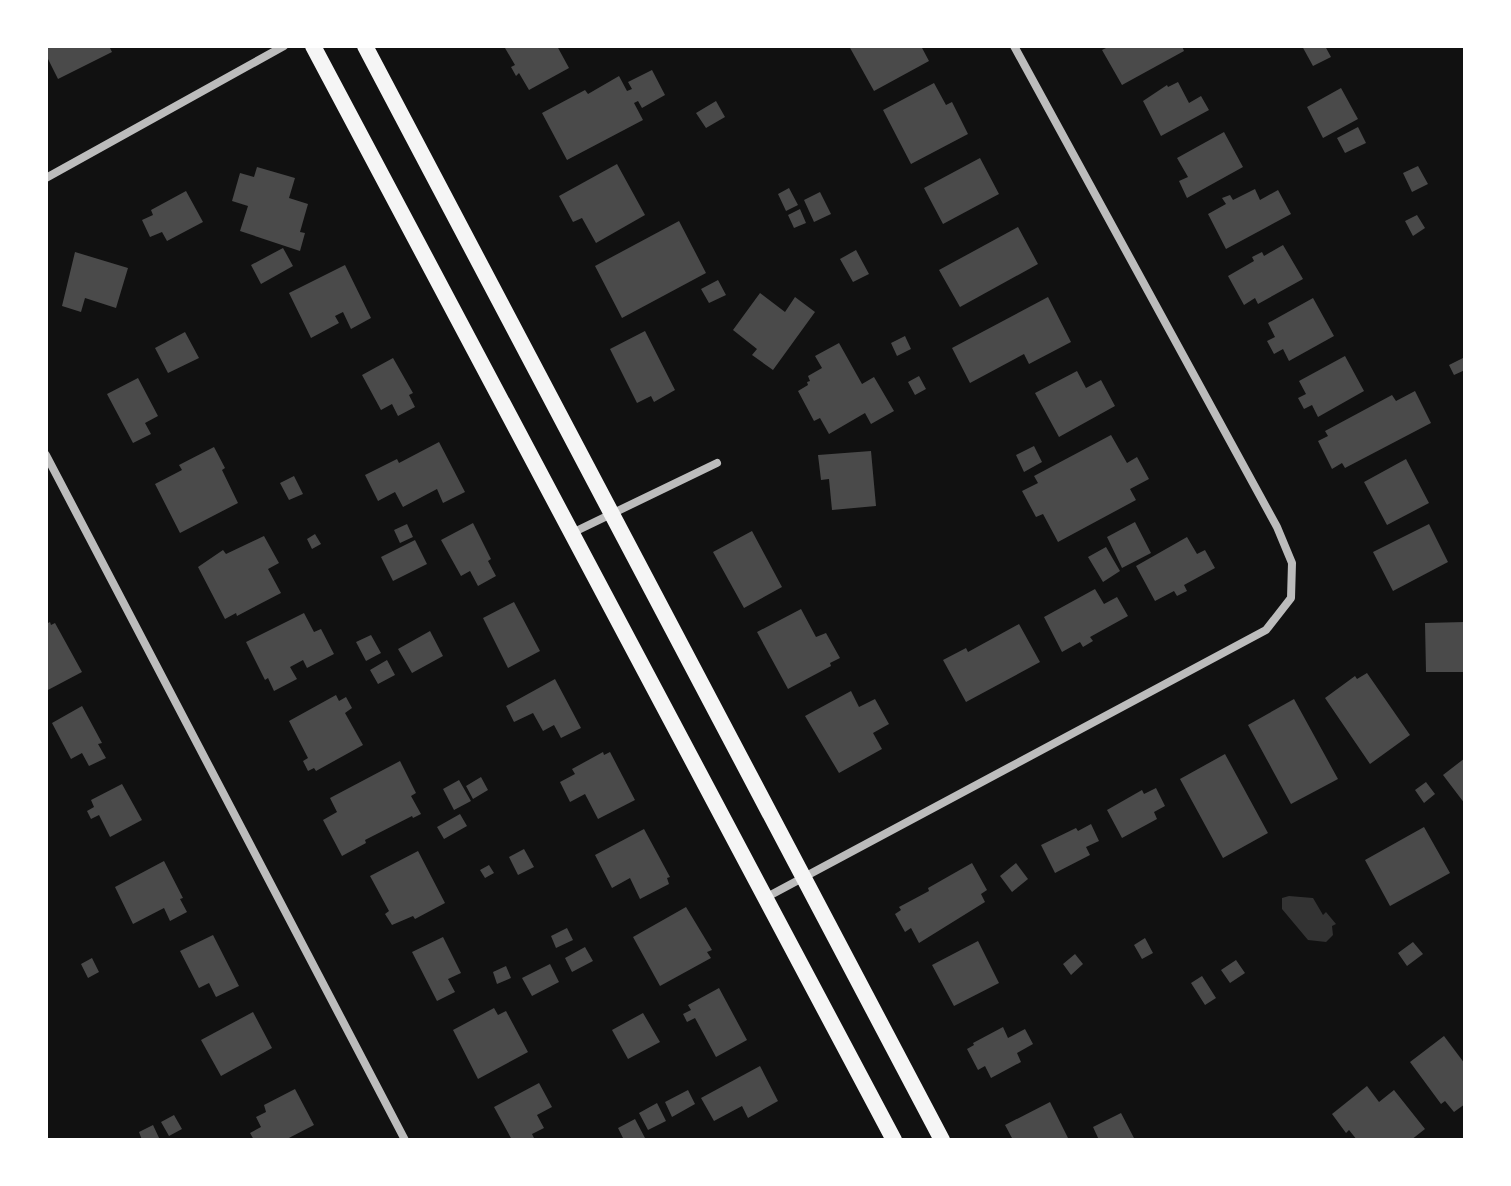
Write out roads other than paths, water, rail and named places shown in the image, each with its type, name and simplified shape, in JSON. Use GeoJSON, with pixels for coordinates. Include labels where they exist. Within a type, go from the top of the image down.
{"type":"FeatureCollection","features":[{"type":"Feature","properties":{"kind":"main road"},"geometry":{"type":"LineString","coordinates":[[313,46],[894,1140]]}},
{"type":"Feature","properties":{"kind":"main road"},"geometry":{"type":"LineString","coordinates":[[365,46],[942,1140]]}},
{"type":"Feature","properties":{"kind":"street"},"geometry":{"type":"LineString","coordinates":[[46,178],[284,46]]}},
{"type":"Feature","properties":{"kind":"street"},"geometry":{"type":"LineString","coordinates":[[765,898],[1266,630],[1291,598],[1292,563],[1277,527],[1014,46]]}},
{"type":"Feature","properties":{"kind":"street"},"geometry":{"type":"LineString","coordinates":[[46,455],[405,1140]]}},
{"type":"Feature","properties":{"kind":"street"},"geometry":{"type":"LineString","coordinates":[[572,533],[717,463]]}}]}
